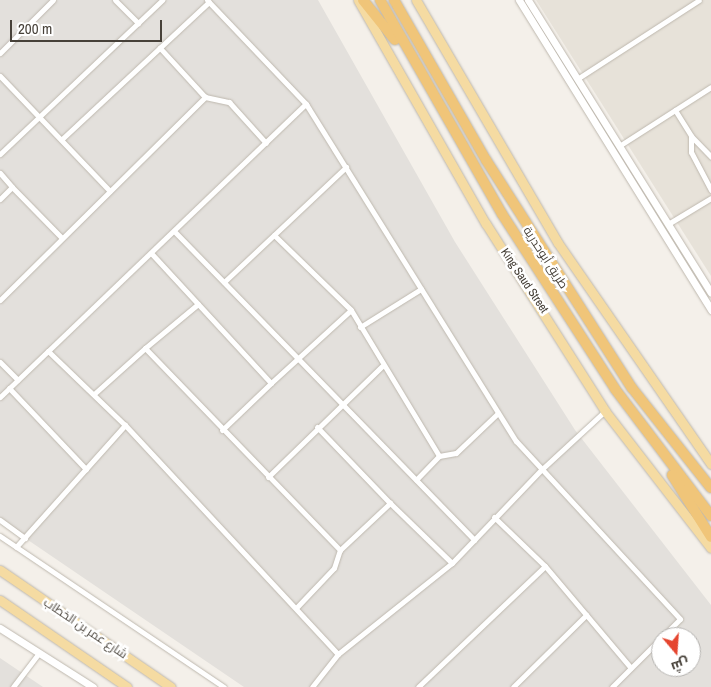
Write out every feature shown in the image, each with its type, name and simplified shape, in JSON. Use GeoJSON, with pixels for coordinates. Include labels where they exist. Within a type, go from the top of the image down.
{"type":"FeatureCollection","features":[{"type":"Feature","properties":{"kind":"highway"},"geometry":{"type":"LineString","coordinates":[[363,0],[410,59]]}},
{"type":"Feature","properties":{"kind":"highway","name":"طريق أبوحدرية"},"geometry":{"type":"LineString","coordinates":[[380,0],[410,59],[502,214],[643,428],[711,516]]}},
{"type":"Feature","properties":{"kind":"highway","name":"طريق أبوحدرية"},"geometry":{"type":"LineString","coordinates":[[394,0],[486,160],[632,388],[711,488]]}},
{"type":"Feature","properties":{"kind":"highway"},"geometry":{"type":"LineString","coordinates":[[643,428],[711,537]]}},
{"type":"Feature","properties":{"kind":"main road","name":"King Saud Street"},"geometry":{"type":"LineString","coordinates":[[358,0],[486,224],[605,411],[711,548]]}},
{"type":"Feature","properties":{"kind":"main road"},"geometry":{"type":"LineString","coordinates":[[416,0],[558,242],[711,464]]}},
{"type":"Feature","properties":{"kind":"main road","name":"شارع عمر بن الخطاب"},"geometry":{"type":"LineString","coordinates":[[0,570],[171,687]]}},
{"type":"Feature","properties":{"kind":"main road","name":"شارع عمر بن الخطاب"},"geometry":{"type":"LineString","coordinates":[[0,600],[127,687]]}},
{"type":"Feature","properties":{"kind":"street"},"geometry":{"type":"LineString","coordinates":[[0,53],[53,0]]}},
{"type":"Feature","properties":{"kind":"street"},"geometry":{"type":"LineString","coordinates":[[115,0],[138,23]]}},
{"type":"Feature","properties":{"kind":"street"},"geometry":{"type":"LineString","coordinates":[[0,154],[162,0]]}},
{"type":"Feature","properties":{"kind":"street"},"geometry":{"type":"LineString","coordinates":[[519,0],[711,310]]}},
{"type":"Feature","properties":{"kind":"street"},"geometry":{"type":"LineString","coordinates":[[528,0],[711,293]]}},
{"type":"Feature","properties":{"kind":"street"},"geometry":{"type":"LineString","coordinates":[[577,79],[699,0]]}},
{"type":"Feature","properties":{"kind":"street"},"geometry":{"type":"LineString","coordinates":[[62,139],[208,1],[306,104],[498,413],[541,470],[680,619],[672,627]]}},
{"type":"Feature","properties":{"kind":"street"},"geometry":{"type":"LineString","coordinates":[[160,48],[205,96],[229,102],[266,142]]}},
{"type":"Feature","properties":{"kind":"street"},"geometry":{"type":"LineString","coordinates":[[0,76],[110,191]]}},
{"type":"Feature","properties":{"kind":"street"},"geometry":{"type":"LineString","coordinates":[[619,146],[711,87]]}},
{"type":"Feature","properties":{"kind":"street"},"geometry":{"type":"LineString","coordinates":[[0,300],[205,96]]}},
{"type":"Feature","properties":{"kind":"street"},"geometry":{"type":"LineString","coordinates":[[0,397],[306,104]]}},
{"type":"Feature","properties":{"kind":"street"},"geometry":{"type":"LineString","coordinates":[[675,110],[691,136],[711,157]]}},
{"type":"Feature","properties":{"kind":"street"},"geometry":{"type":"LineString","coordinates":[[691,136],[691,152],[711,190]]}},
{"type":"Feature","properties":{"kind":"street"},"geometry":{"type":"LineString","coordinates":[[224,282],[346,167]]}},
{"type":"Feature","properties":{"kind":"street"},"geometry":{"type":"LineString","coordinates":[[0,173],[62,238]]}},
{"type":"Feature","properties":{"kind":"street"},"geometry":{"type":"LineString","coordinates":[[705,180],[711,177]]}},
{"type":"Feature","properties":{"kind":"street"},"geometry":{"type":"LineString","coordinates":[[0,199],[12,187]]}},
{"type":"Feature","properties":{"kind":"street"},"geometry":{"type":"LineString","coordinates":[[668,224],[711,198]]}},
{"type":"Feature","properties":{"kind":"street"},"geometry":{"type":"LineString","coordinates":[[174,231],[474,540]]}},
{"type":"Feature","properties":{"kind":"street"},"geometry":{"type":"LineString","coordinates":[[274,235],[351,310],[382,366],[439,456]]}},
{"type":"Feature","properties":{"kind":"street"},"geometry":{"type":"LineString","coordinates":[[151,253],[271,383]]}},
{"type":"Feature","properties":{"kind":"street"},"geometry":{"type":"LineString","coordinates":[[360,326],[421,289]]}},
{"type":"Feature","properties":{"kind":"street"},"geometry":{"type":"LineString","coordinates":[[94,394],[198,304]]}},
{"type":"Feature","properties":{"kind":"street"},"geometry":{"type":"LineString","coordinates":[[222,430],[297,358],[351,310]]}},
{"type":"Feature","properties":{"kind":"street"},"geometry":{"type":"LineString","coordinates":[[145,348],[222,430],[340,550]]}},
{"type":"Feature","properties":{"kind":"street"},"geometry":{"type":"LineString","coordinates":[[48,351],[125,425],[338,654]]}},
{"type":"Feature","properties":{"kind":"street"},"geometry":{"type":"LineString","coordinates":[[0,362],[18,380]]}},
{"type":"Feature","properties":{"kind":"street"},"geometry":{"type":"LineString","coordinates":[[268,477],[341,403],[382,366]]}},
{"type":"Feature","properties":{"kind":"street"},"geometry":{"type":"LineString","coordinates":[[9,388],[86,469]]}},
{"type":"Feature","properties":{"kind":"street"},"geometry":{"type":"LineString","coordinates":[[312,687],[338,654],[452,563],[541,470],[605,411]]}},
{"type":"Feature","properties":{"kind":"street"},"geometry":{"type":"LineString","coordinates":[[416,480],[439,456],[456,453],[498,413]]}},
{"type":"Feature","properties":{"kind":"street"},"geometry":{"type":"LineString","coordinates":[[16,547],[125,425]]}},
{"type":"Feature","properties":{"kind":"street"},"geometry":{"type":"LineString","coordinates":[[317,427],[390,503],[452,563]]}},
{"type":"Feature","properties":{"kind":"street"},"geometry":{"type":"LineString","coordinates":[[296,608],[334,568],[340,550],[390,503]]}},
{"type":"Feature","properties":{"kind":"street"},"geometry":{"type":"LineString","coordinates":[[494,518],[545,566],[631,668]]}},
{"type":"Feature","properties":{"kind":"street"},"geometry":{"type":"LineString","coordinates":[[0,520],[25,538]]}},
{"type":"Feature","properties":{"kind":"street"},"geometry":{"type":"LineString","coordinates":[[0,536],[224,687]]}},
{"type":"Feature","properties":{"kind":"street"},"geometry":{"type":"LineString","coordinates":[[418,687],[545,566]]}},
{"type":"Feature","properties":{"kind":"street"},"geometry":{"type":"LineString","coordinates":[[513,687],[586,615]]}},
{"type":"Feature","properties":{"kind":"street"},"geometry":{"type":"LineString","coordinates":[[0,628],[93,687]]}},
{"type":"Feature","properties":{"kind":"street"},"geometry":{"type":"LineString","coordinates":[[612,687],[651,649]]}},
{"type":"Feature","properties":{"kind":"street"},"geometry":{"type":"LineString","coordinates":[[13,687],[39,653]]}},
{"type":"Feature","properties":{"kind":"shaded area"},"geometry":{"type":"Polygon","coordinates":[[[0,0],[318,0],[455,242],[575,430],[711,605],[711,687],[244,687],[0,521],[0,0]]]}},
{"type":"Feature","properties":{"kind":"shaded area"},"geometry":{"type":"Polygon","coordinates":[[[536,0],[711,0],[711,276],[536,0]]]}},
{"type":"Feature","properties":{"kind":"shaded area"},"geometry":{"type":"Polygon","coordinates":[[[0,658],[43,687],[0,687],[0,658]]]}}]}
